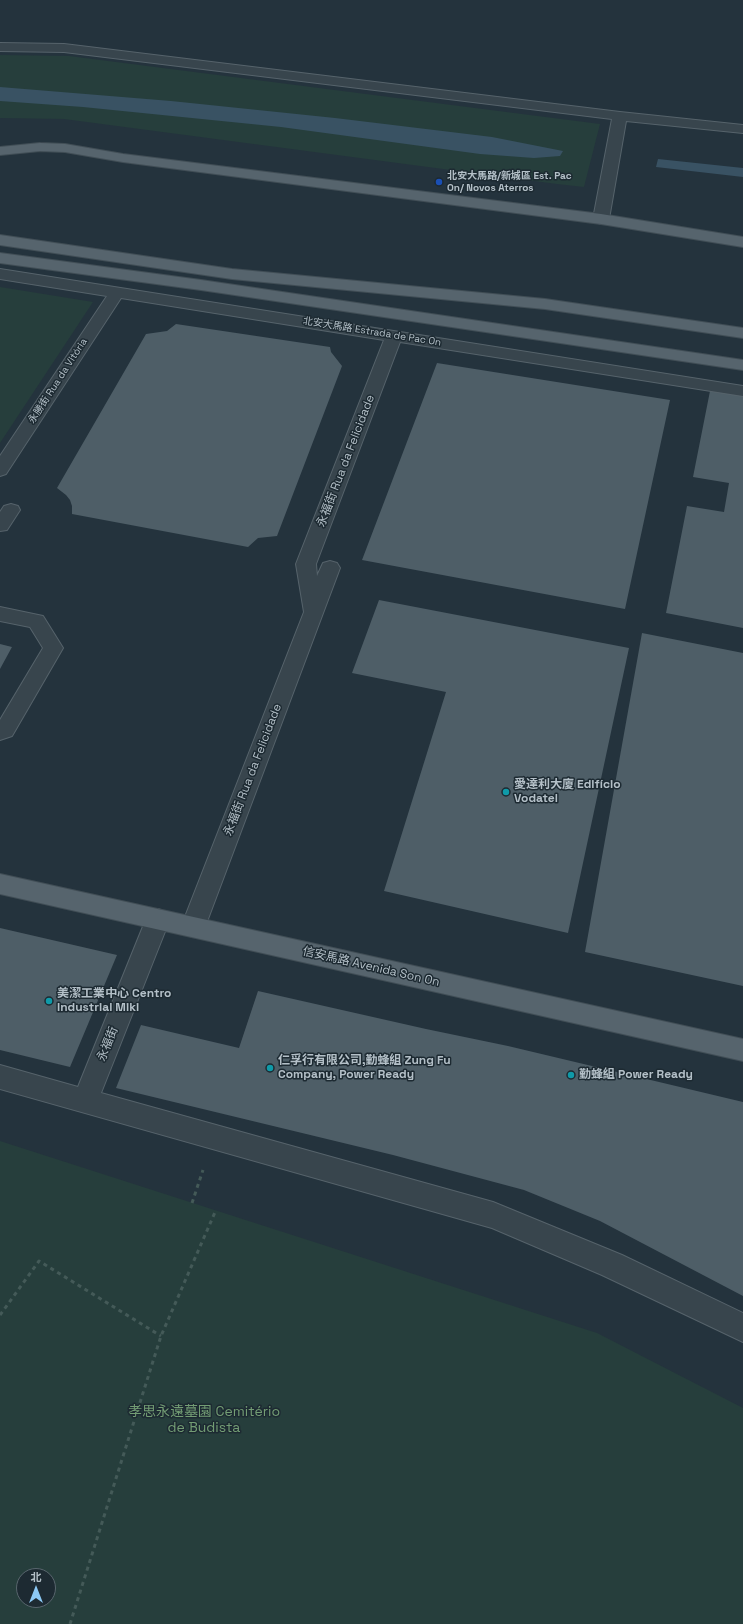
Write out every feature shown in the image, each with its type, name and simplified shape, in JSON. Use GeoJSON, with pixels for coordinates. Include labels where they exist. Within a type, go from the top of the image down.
{"type":"FeatureCollection","features":[{"type":"Feature","properties":{"kind":"main road"},"geometry":{"type":"LineString","coordinates":[[0,151],[40,147],[65,148],[123,158],[601,219],[743,242]]}},
{"type":"Feature","properties":{"kind":"main road"},"geometry":{"type":"LineString","coordinates":[[21,163],[123,158]]}},
{"type":"Feature","properties":{"kind":"main road"},"geometry":{"type":"LineString","coordinates":[[0,240],[232,274],[545,304],[743,333]]}},
{"type":"Feature","properties":{"kind":"main road","name":"北安大馬路 Estrada de Pac On"},"geometry":{"type":"LineString","coordinates":[[0,258],[169,280],[743,365]]}},
{"type":"Feature","properties":{"kind":"main road","name":"信安馬路 Avenida Son On"},"geometry":{"type":"LineString","coordinates":[[0,884],[743,1050]]}},
{"type":"Feature","properties":{"kind":"street"},"geometry":{"type":"LineString","coordinates":[[0,47],[64,48],[743,130]]}},
{"type":"Feature","properties":{"kind":"street"},"geometry":{"type":"LineString","coordinates":[[601,219],[620,116]]}},
{"type":"Feature","properties":{"kind":"street","name":"北安大馬路 Estrada de Pac On"},"geometry":{"type":"LineString","coordinates":[[0,274],[743,391]]}},
{"type":"Feature","properties":{"kind":"street","name":"永勝街 Rua da Vitória"},"geometry":{"type":"LineString","coordinates":[[0,470],[117,292]]}},
{"type":"Feature","properties":{"kind":"street","name":"永福街 Rua da Felicidade"},"geometry":{"type":"LineString","coordinates":[[313,612],[306,564],[394,336]]}},
{"type":"Feature","properties":{"kind":"street"},"geometry":{"type":"LineString","coordinates":[[0,525],[11,510]]}},
{"type":"Feature","properties":{"kind":"street","name":"永福街 Rua da Felicidade"},"geometry":{"type":"LineString","coordinates":[[193,927],[330,568]]}},
{"type":"Feature","properties":{"kind":"street"},"geometry":{"type":"LineString","coordinates":[[0,614],[36,621],[53,648],[5,730],[0,732]]}},
{"type":"Feature","properties":{"kind":"street","name":"永福街"},"geometry":{"type":"LineString","coordinates":[[85,1102],[158,919]]}},
{"type":"Feature","properties":{"kind":"street"},"geometry":{"type":"LineString","coordinates":[[0,1077],[493,1215],[612,1264],[743,1328]]}},
{"type":"Feature","properties":{"kind":"path"},"geometry":{"type":"LineString","coordinates":[[70,1624],[161,1336],[216,1210]]}},
{"type":"Feature","properties":{"kind":"path"},"geometry":{"type":"LineString","coordinates":[[0,1315],[39,1261],[161,1336]]}},
{"type":"Feature","properties":{"kind":"green space"},"geometry":{"type":"Polygon","coordinates":[[[0,55],[69,56],[600,124],[584,187],[557,184],[64,119],[0,118],[0,55]]]}},
{"type":"Feature","properties":{"kind":"green space"},"geometry":{"type":"Polygon","coordinates":[[[0,287],[93,302],[0,443],[0,287]]]}},
{"type":"Feature","properties":{"kind":"green space","name":"孝思永遠墓園 Cemitério de Budista"},"geometry":{"type":"Polygon","coordinates":[[[0,1141],[597,1333],[743,1408],[743,1624],[0,1624],[0,1141]]]}},
{"type":"Feature","properties":{"kind":"water"},"geometry":{"type":"Polygon","coordinates":[[[0,87],[171,101],[335,118],[492,137],[563,151],[560,156],[534,158],[480,154],[281,127],[83,107],[0,101],[0,87]]]}},
{"type":"Feature","properties":{"kind":"water"},"geometry":{"type":"Polygon","coordinates":[[[658,159],[743,168],[743,177],[656,167],[658,159]]]}},
{"type":"Feature","properties":{"kind":"building"},"geometry":{"type":"Polygon","coordinates":[[[176,324],[330,347],[331,352],[342,366],[277,536],[258,538],[248,547],[72,514],[70,500],[57,488],[146,334],[167,331],[176,324]]]}},
{"type":"Feature","properties":{"kind":"building"},"geometry":{"type":"Polygon","coordinates":[[[437,363],[670,400],[625,609],[362,560],[437,363]]]}},
{"type":"Feature","properties":{"kind":"building"},"geometry":{"type":"Polygon","coordinates":[[[710,391],[743,396],[743,628],[666,613],[687,506],[724,512],[729,483],[693,477],[710,391]]]}},
{"type":"Feature","properties":{"kind":"building","name":"愛達利大廈 Edifício Vodatel"},"geometry":{"type":"Polygon","coordinates":[[[379,600],[629,648],[568,933],[384,891],[446,692],[352,673],[379,600]]]}},
{"type":"Feature","properties":{"kind":"building"},"geometry":{"type":"Polygon","coordinates":[[[642,633],[743,653],[743,986],[585,952],[642,633]]]}},
{"type":"Feature","properties":{"kind":"building"},"geometry":{"type":"Polygon","coordinates":[[[0,644],[12,647],[0,669],[0,644]]]}},
{"type":"Feature","properties":{"kind":"building","name":"美潔工業中心 Centro Industrial Miki"},"geometry":{"type":"Polygon","coordinates":[[[0,928],[117,955],[70,1067],[0,1050],[0,928]]]}},
{"type":"Feature","properties":{"kind":"building"},"geometry":{"type":"Polygon","coordinates":[[[258,991],[508,1046],[743,1102],[743,1296],[600,1221],[524,1190],[393,1155],[116,1088],[141,1025],[239,1048],[258,991]]]}},
{"type":"Feature","properties":{"kind":"place","name":"北安大馬路/新城區 Est. Pac On/ Novos Aterros"},"geometry":{"type":"Point","coordinates":[439,182]}},
{"type":"Feature","properties":{"kind":"place","name":"愛達利大廈 Edifício Vodatel"},"geometry":{"type":"Point","coordinates":[506,792]}},
{"type":"Feature","properties":{"kind":"place","name":"美潔工業中心 Centro Industrial Miki"},"geometry":{"type":"Point","coordinates":[49,1001]}},
{"type":"Feature","properties":{"kind":"place","name":"仁孚行有限公司,勤蜂組 Zung Fu Company, Power Ready"},"geometry":{"type":"Point","coordinates":[270,1068]}},
{"type":"Feature","properties":{"kind":"place","name":"勤蜂組 Power Ready"},"geometry":{"type":"Point","coordinates":[571,1075]}}]}
